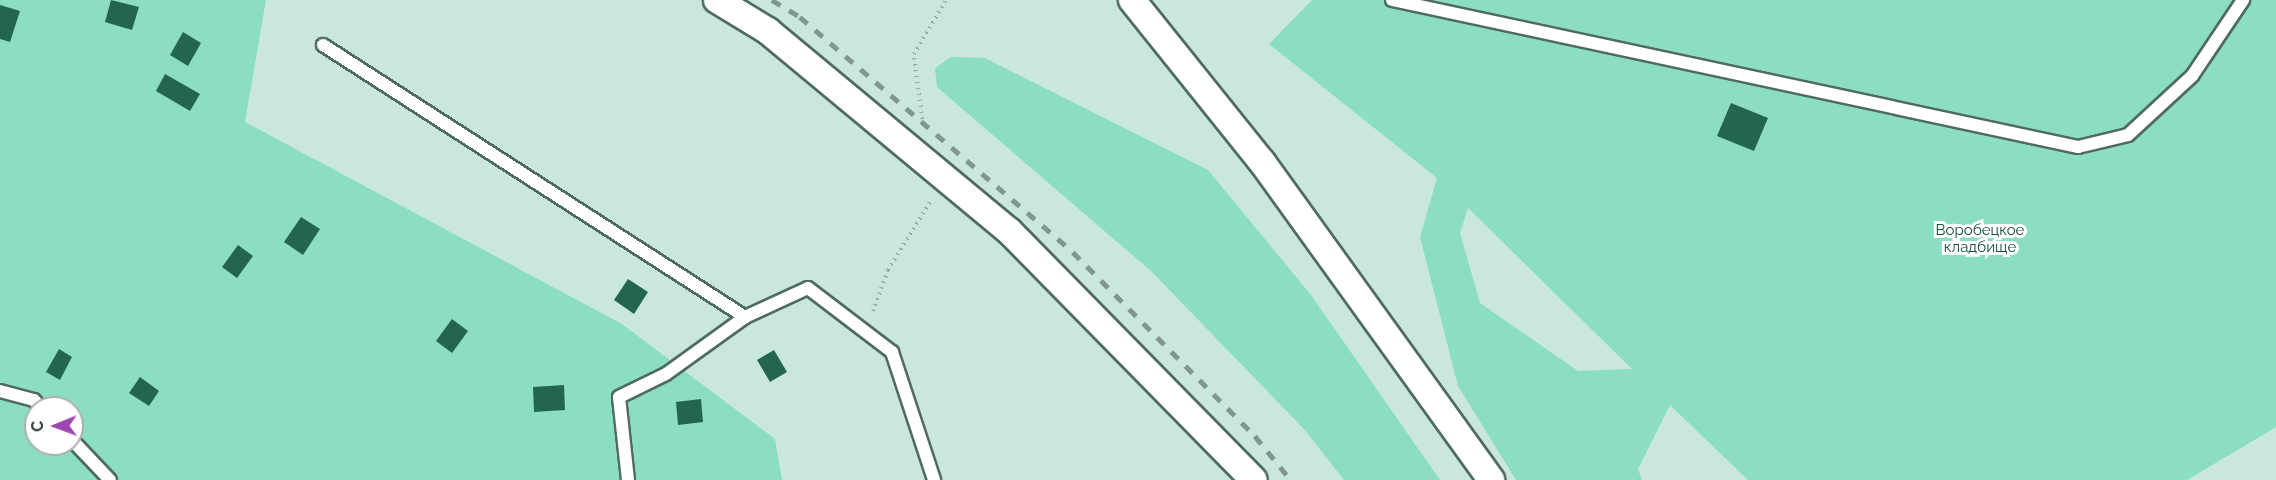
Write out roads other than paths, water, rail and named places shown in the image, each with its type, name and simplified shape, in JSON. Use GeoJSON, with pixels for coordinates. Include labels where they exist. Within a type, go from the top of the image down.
{"type":"FeatureCollection","features":[{"type":"Feature","properties":{"kind":"street"},"geometry":{"type":"LineString","coordinates":[[717,0],[768,31],[1009,231],[1254,480]]}},
{"type":"Feature","properties":{"kind":"street"},"geometry":{"type":"LineString","coordinates":[[1132,0],[1262,162],[1491,480]]}},
{"type":"Feature","properties":{"kind":"lane"},"geometry":{"type":"LineString","coordinates":[[1392,0],[2078,147],[2128,135],[2192,76],[2243,0]]}},
{"type":"Feature","properties":{"kind":"lane"},"geometry":{"type":"LineString","coordinates":[[322,45],[746,317]]}},
{"type":"Feature","properties":{"kind":"lane"},"geometry":{"type":"LineString","coordinates":[[628,480],[620,397],[666,374],[746,317],[808,288],[892,352],[934,480]]}},
{"type":"Feature","properties":{"kind":"lane"},"geometry":{"type":"LineString","coordinates":[[0,391],[24,397]]}},
{"type":"Feature","properties":{"kind":"lane"},"geometry":{"type":"LineString","coordinates":[[84,453],[110,480]]}},
{"type":"Feature","properties":{"kind":"railway"},"geometry":{"type":"LineString","coordinates":[[772,0],[800,17],[1073,252],[1255,436],[1291,480]]}},
{"type":"Feature","properties":{"kind":"park label","name":"Воробецкое кладбище"},"geometry":{"type":"Point","coordinates":[1980,238]}}]}
